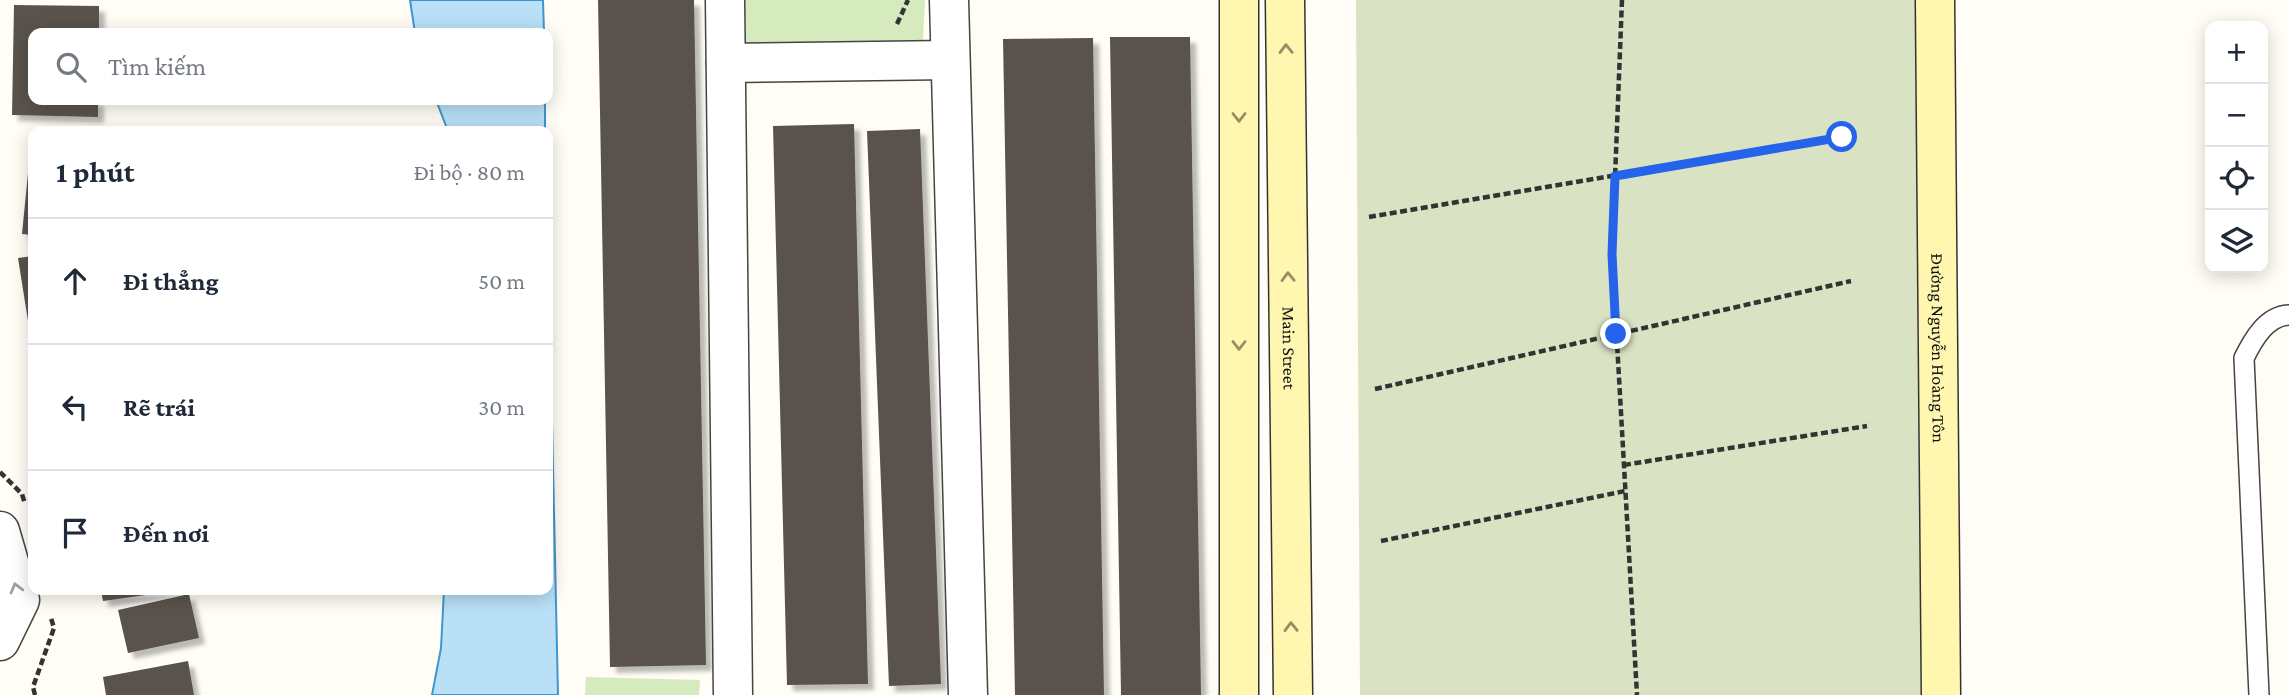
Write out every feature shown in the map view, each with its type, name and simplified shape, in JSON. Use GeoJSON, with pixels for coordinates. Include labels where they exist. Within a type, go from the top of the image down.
{"type":"FeatureCollection","features":[{"type":"Feature","properties":{"kind":"street"},"geometry":{"type":"LineString","coordinates":[[725,0],[733,695]]}},
{"type":"Feature","properties":{"kind":"street"},"geometry":{"type":"LineString","coordinates":[[950,0],[968,695]]}},
{"type":"Feature","properties":{"kind":"street"},"geometry":{"type":"LineString","coordinates":[[1239,0],[1239,695]]}},
{"type":"Feature","properties":{"kind":"street","name":"Main Street"},"geometry":{"type":"LineString","coordinates":[[1285,0],[1293,695]]}},
{"type":"Feature","properties":{"kind":"street","name":"Đường Nguyễn Hoàng Tôn"},"geometry":{"type":"LineString","coordinates":[[1935,0],[1941,695]]}},
{"type":"Feature","properties":{"kind":"street"},"geometry":{"type":"LineString","coordinates":[[726,63],[950,60]]}},
{"type":"Feature","properties":{"kind":"street"},"geometry":{"type":"LineString","coordinates":[[0,531],[20,600],[0,641]]}},
{"type":"Feature","properties":{"kind":"lane"},"geometry":{"type":"LineString","coordinates":[[2259,695],[2244,358],[2257,334],[2281,316],[2289,316]]}},
{"type":"Feature","properties":{"kind":"path"},"geometry":{"type":"LineString","coordinates":[[885,24],[899,24],[908,0]]}},
{"type":"Feature","properties":{"kind":"path"},"geometry":{"type":"LineString","coordinates":[[1622,0],[1612,254],[1637,695]]}},
{"type":"Feature","properties":{"kind":"path"},"geometry":{"type":"LineString","coordinates":[[1369,217],[1842,137]]}},
{"type":"Feature","properties":{"kind":"path"},"geometry":{"type":"LineString","coordinates":[[1375,389],[1851,281]]}},
{"type":"Feature","properties":{"kind":"path"},"geometry":{"type":"LineString","coordinates":[[1624,465],[1867,426]]}},
{"type":"Feature","properties":{"kind":"path"},"geometry":{"type":"LineString","coordinates":[[1381,541],[1625,491]]}},
{"type":"Feature","properties":{"kind":"path"},"geometry":{"type":"LineString","coordinates":[[35,695],[33,687],[54,628],[51,615]]}},
{"type":"Feature","properties":{"kind":"green space"},"geometry":{"type":"Polygon","coordinates":[[[735,0],[925,0],[923,40],[906,49],[752,50],[738,42],[735,0]]]}},
{"type":"Feature","properties":{"kind":"green space"},"geometry":{"type":"Polygon","coordinates":[[[1356,0],[1935,0],[1941,695],[1360,695],[1356,0]]]}},
{"type":"Feature","properties":{"kind":"green space"},"geometry":{"type":"Polygon","coordinates":[[[586,677],[700,680],[699,695],[585,695],[586,677]]]}},
{"type":"Feature","properties":{"kind":"water"},"geometry":{"type":"Polygon","coordinates":[[[410,0],[543,0],[544,28],[414,28],[410,0]]]}},
{"type":"Feature","properties":{"kind":"water"},"geometry":{"type":"Polygon","coordinates":[[[438,105],[545,105],[545,126],[446,126],[438,105]]]}},
{"type":"Feature","properties":{"kind":"water"},"geometry":{"type":"Polygon","coordinates":[[[553,468],[558,695],[432,695],[441,648],[444,595],[553,595],[553,468]]]}},
{"type":"Feature","properties":{"kind":"building"},"geometry":{"type":"Polygon","coordinates":[[[598,0],[694,0],[706,665],[610,667],[598,0]]]}},
{"type":"Feature","properties":{"kind":"building"},"geometry":{"type":"Polygon","coordinates":[[[14,5],[99,6],[99,28],[28,28],[28,105],[98,105],[98,117],[12,115],[14,5]]]}},
{"type":"Feature","properties":{"kind":"building"},"geometry":{"type":"Polygon","coordinates":[[[1110,37],[1190,37],[1201,695],[1121,695],[1110,37]]]}},
{"type":"Feature","properties":{"kind":"building"},"geometry":{"type":"Polygon","coordinates":[[[1093,38],[1104,695],[1015,695],[1003,39],[1093,38]]]}},
{"type":"Feature","properties":{"kind":"building"},"geometry":{"type":"Polygon","coordinates":[[[854,124],[868,684],[787,685],[773,126],[854,124]]]}},
{"type":"Feature","properties":{"kind":"building"},"geometry":{"type":"Polygon","coordinates":[[[920,129],[941,684],[889,686],[867,131],[920,129]]]}},
{"type":"Feature","properties":{"kind":"building"},"geometry":{"type":"Polygon","coordinates":[[[28,173],[28,235],[22,234],[28,173]]]}},
{"type":"Feature","properties":{"kind":"building"},"geometry":{"type":"Polygon","coordinates":[[[28,257],[28,321],[18,258],[28,257]]]}},
{"type":"Feature","properties":{"kind":"building"},"geometry":{"type":"Polygon","coordinates":[[[102,595],[146,595],[103,601],[102,595]]]}},
{"type":"Feature","properties":{"kind":"building"},"geometry":{"type":"Polygon","coordinates":[[[189,595],[199,638],[128,653],[118,610],[189,595]]]}},
{"type":"Feature","properties":{"kind":"building"},"geometry":{"type":"Polygon","coordinates":[[[188,661],[194,695],[106,695],[103,677],[188,661]]]}},
{"type":"Feature","properties":{"kind":"route"},"geometry":{"type":"LineString","coordinates":[[1616,334],[1612,254],[1615,176],[1842,137]]}}]}
